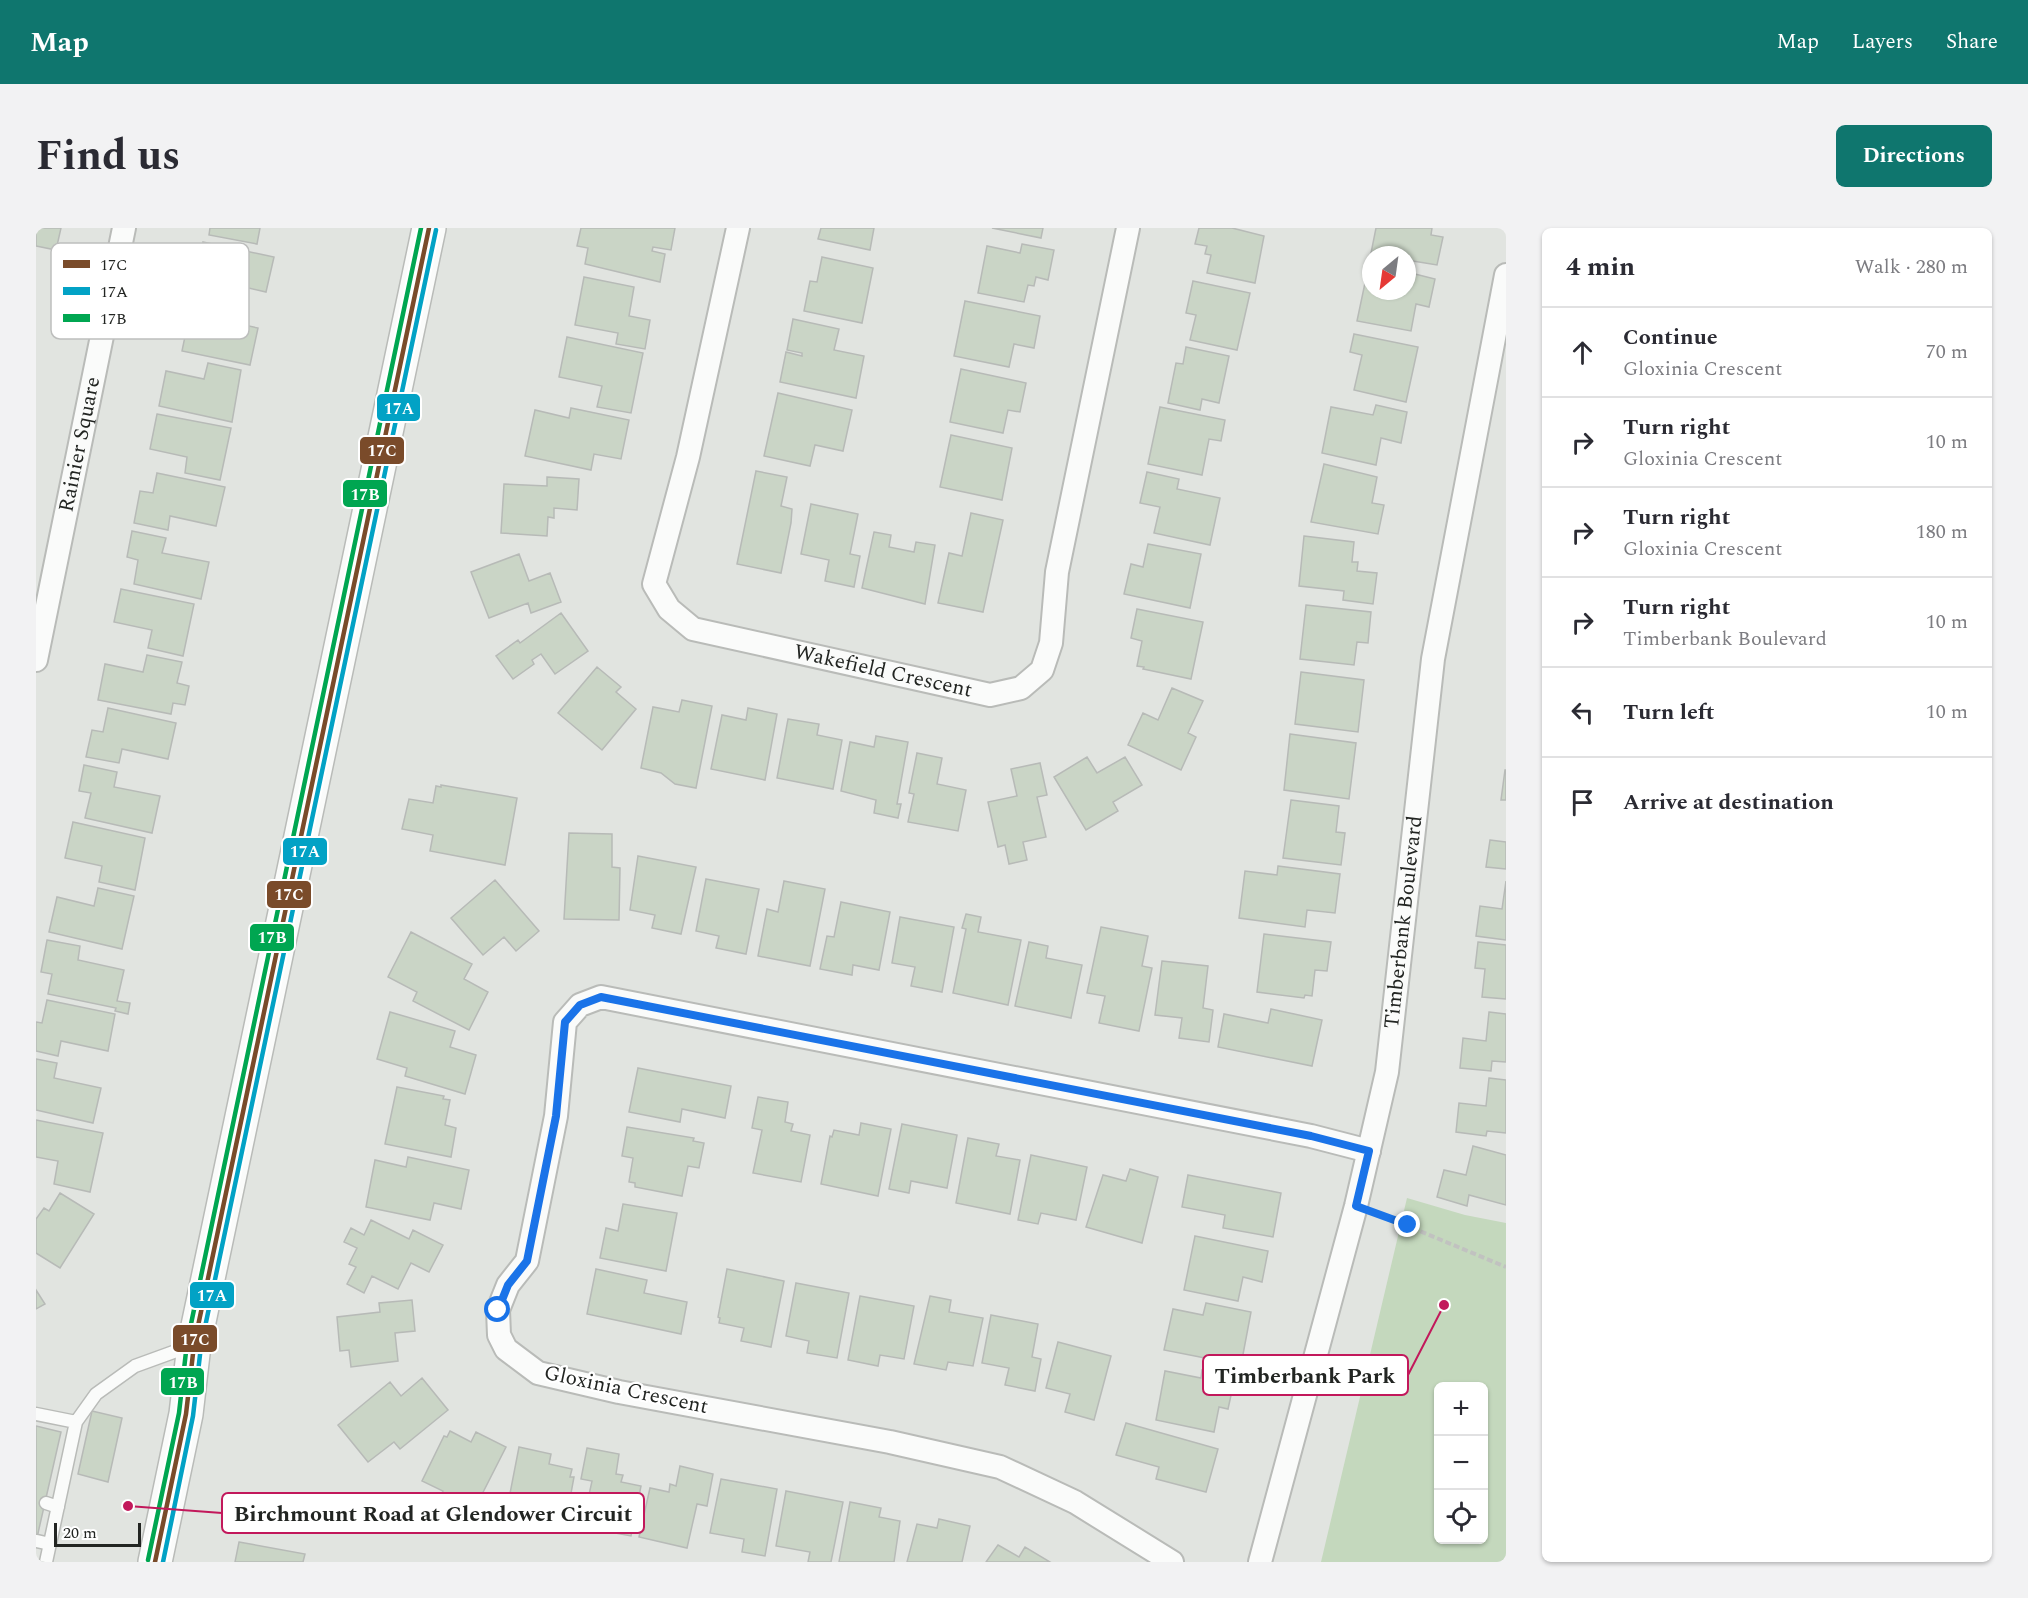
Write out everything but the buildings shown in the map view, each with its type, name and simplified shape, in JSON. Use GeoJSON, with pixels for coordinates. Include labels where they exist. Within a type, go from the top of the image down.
{"type":"FeatureCollection","features":[{"type":"Feature","properties":{"kind":"main road"},"geometry":{"type":"LineString","coordinates":[[155,1562],[186,1414],[194,1345],[429,228]]}},
{"type":"Feature","properties":{"kind":"street","name":"Rainier Square"},"geometry":{"type":"LineString","coordinates":[[121,243],[124,228]]}},
{"type":"Feature","properties":{"kind":"street","name":"Wakefield Crescent"},"geometry":{"type":"LineString","coordinates":[[738,228],[688,457],[654,584],[660,598],[693,628],[990,695],[1021,688],[1042,670],[1051,643],[1057,572],[1128,228]]}},
{"type":"Feature","properties":{"kind":"street","name":"Timberbank Boulevard"},"geometry":{"type":"LineString","coordinates":[[1260,1562],[1356,1206],[1387,1072],[1433,659],[1506,275]]}},
{"type":"Feature","properties":{"kind":"street","name":"Rainier Square"},"geometry":{"type":"LineString","coordinates":[[36,660],[101,339]]}},
{"type":"Feature","properties":{"kind":"street","name":"Gloxinia Crescent"},"geometry":{"type":"LineString","coordinates":[[1172,1562],[1075,1502],[1000,1467],[890,1442],[619,1392],[538,1373],[506,1349],[499,1335],[498,1310],[508,1285],[527,1261],[556,1116],[565,1022],[580,1005],[601,997],[1311,1136],[1369,1151]]}},
{"type":"Feature","properties":{"kind":"lane"},"geometry":{"type":"LineString","coordinates":[[46,1562],[50,1544],[52,1505],[59,1472],[76,1422],[96,1394],[135,1366],[194,1345]]}},
{"type":"Feature","properties":{"kind":"lane"},"geometry":{"type":"LineString","coordinates":[[36,1414],[76,1422]]}},
{"type":"Feature","properties":{"kind":"lane"},"geometry":{"type":"LineString","coordinates":[[37,1541],[50,1544]]}},
{"type":"Feature","properties":{"kind":"path"},"geometry":{"type":"LineString","coordinates":[[1356,1206],[1408,1225],[1506,1267]]}},
{"type":"Feature","properties":{"kind":"green space"},"geometry":{"type":"Polygon","coordinates":[[[1407,1198],[1465,1215],[1506,1223],[1506,1562],[1321,1562],[1407,1198]]]}},
{"type":"Feature","properties":{"kind":"transit line","name":"17B"},"geometry":{"type":"LineString","coordinates":[[148,1560],[179,1413],[187,1343],[421,228]]}},
{"type":"Feature","properties":{"kind":"transit line","name":"17C"},"geometry":{"type":"LineString","coordinates":[[155,1562],[186,1414],[194,1345],[429,228]]}},
{"type":"Feature","properties":{"kind":"transit line","name":"17A"},"geometry":{"type":"LineString","coordinates":[[163,1562],[193,1416],[201,1346],[436,230]]}},
{"type":"Feature","properties":{"kind":"place","name":"Timberbank Park"},"geometry":{"type":"Point","coordinates":[1444,1305]}},
{"type":"Feature","properties":{"kind":"place","name":"Birchmount Road at Glendower Circuit"},"geometry":{"type":"Point","coordinates":[128,1506]}},
{"type":"Feature","properties":{"kind":"route"},"geometry":{"type":"LineString","coordinates":[[498,1310],[508,1285],[527,1261],[556,1116],[565,1022],[580,1005],[601,997],[1311,1136],[1369,1151],[1356,1206],[1408,1225]]}}]}
